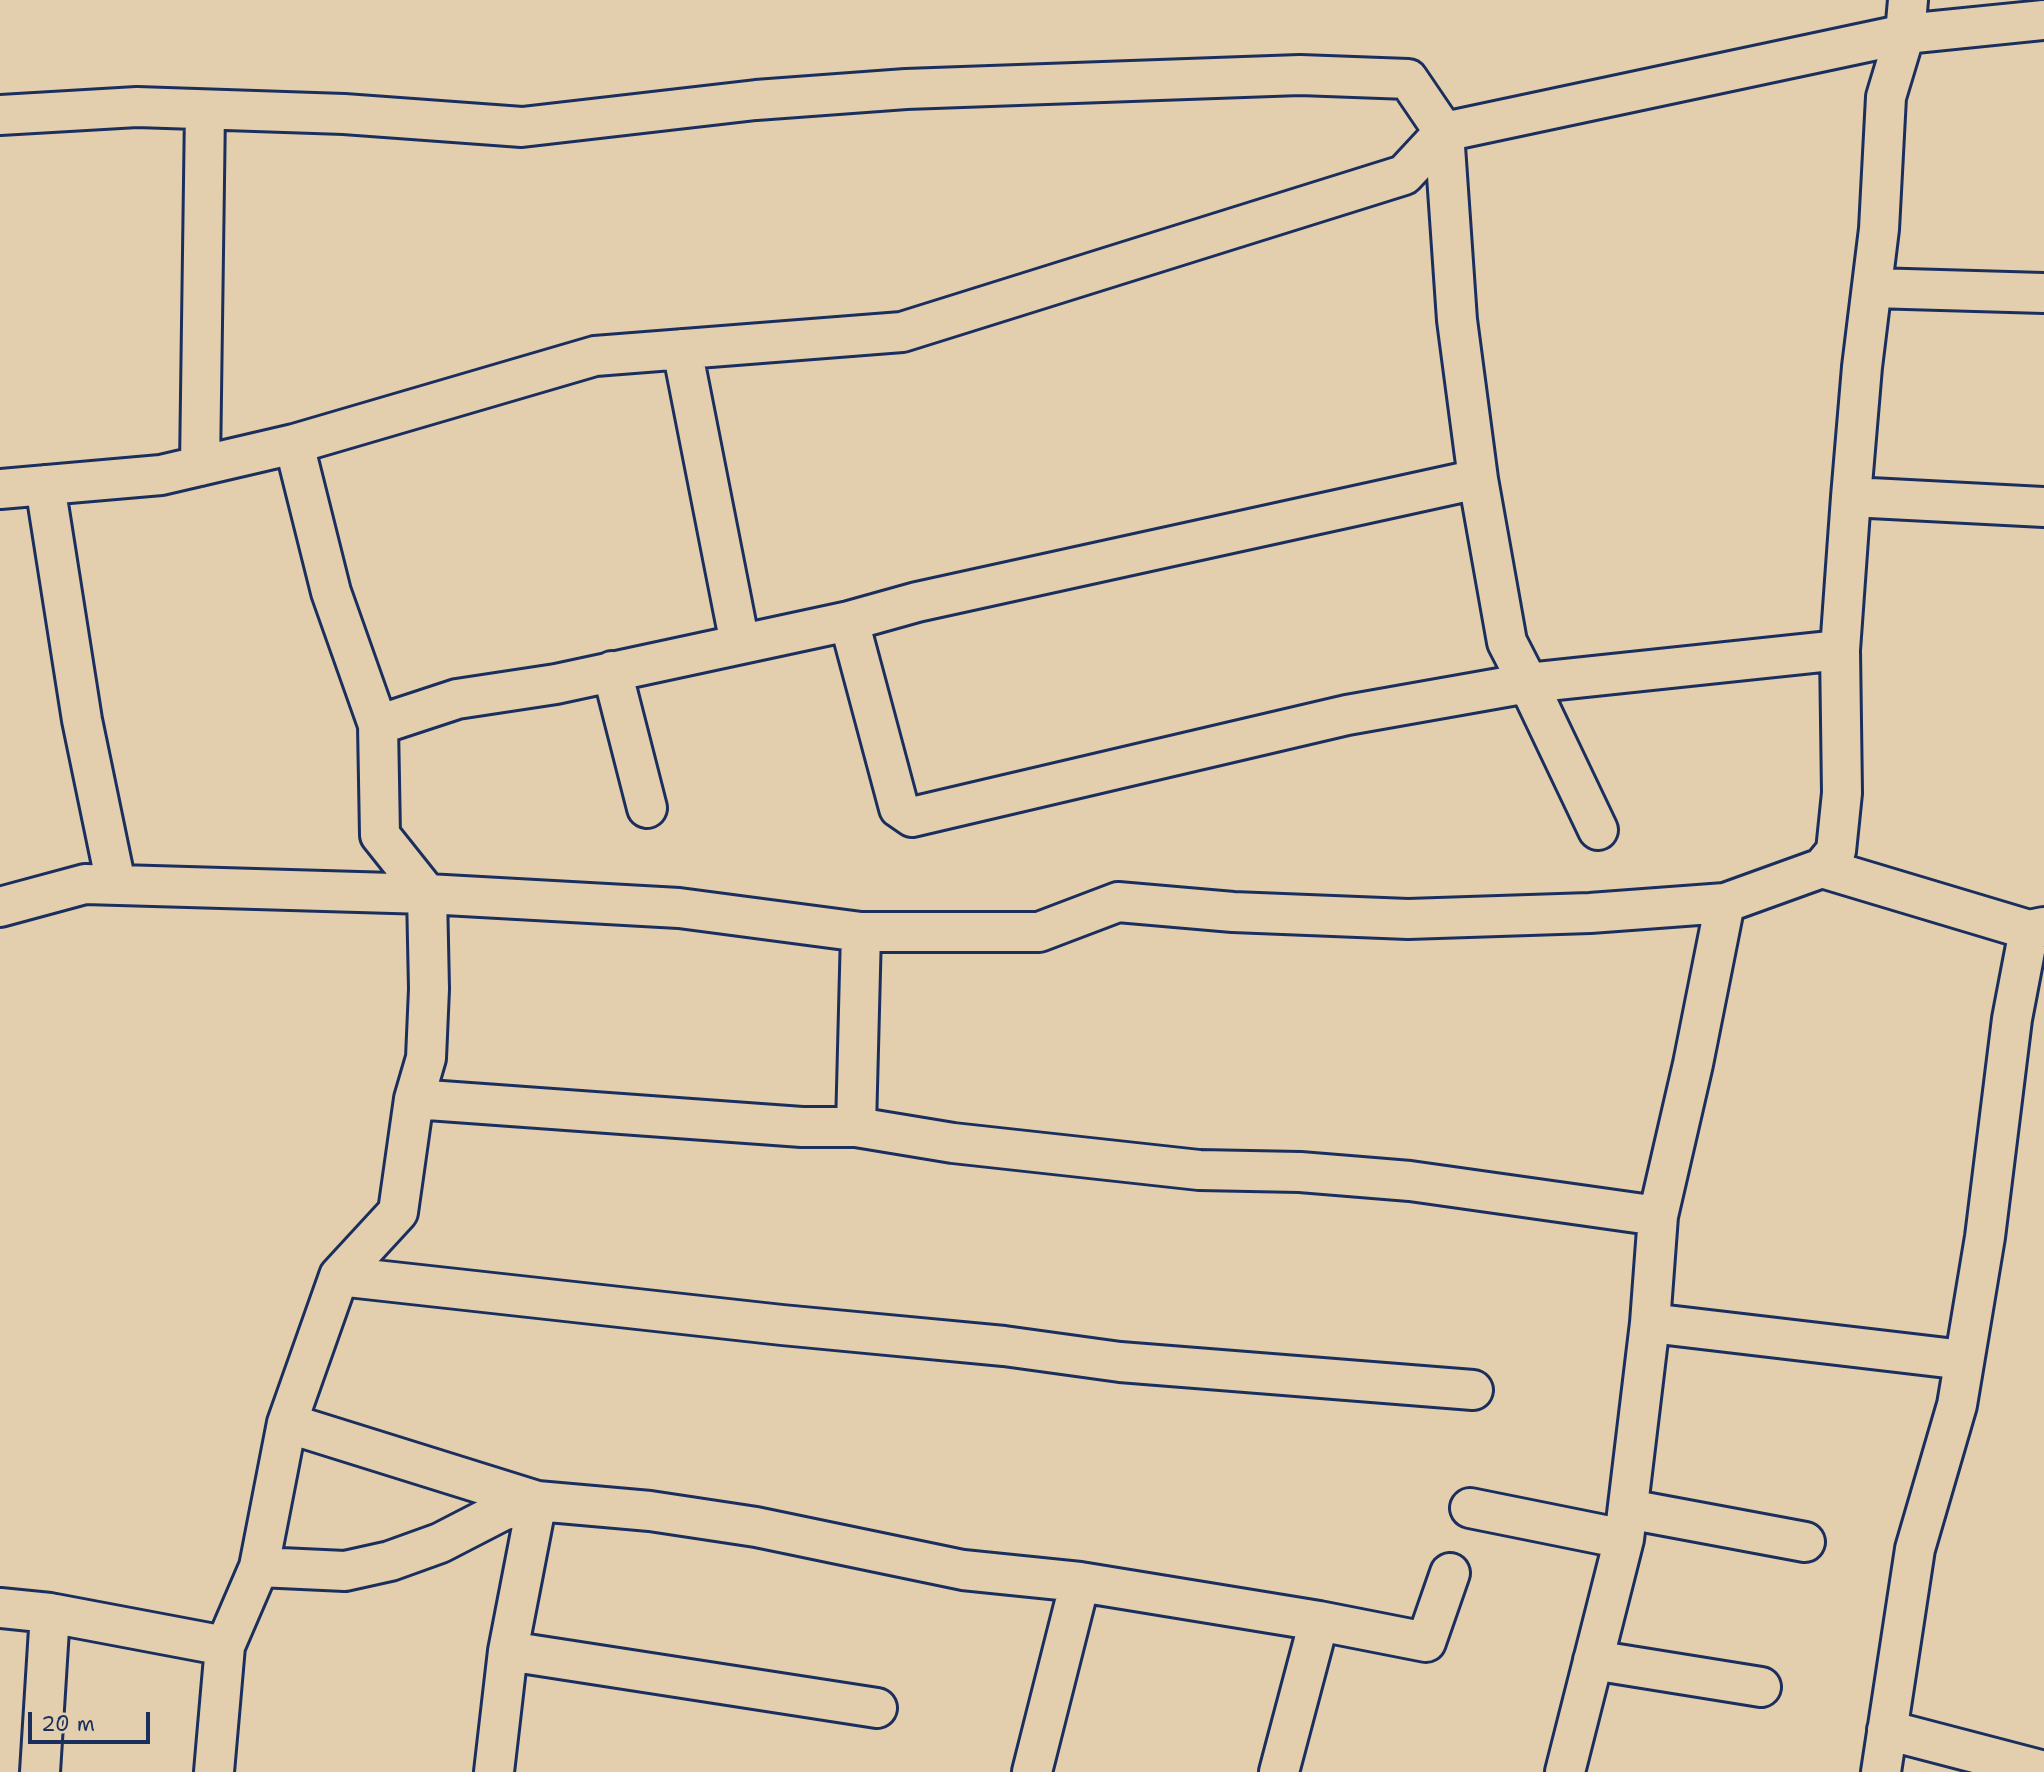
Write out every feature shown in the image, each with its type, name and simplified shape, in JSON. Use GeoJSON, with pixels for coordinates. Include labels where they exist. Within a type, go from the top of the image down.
{"type":"FeatureCollection","features":[{"type":"Feature","properties":{"kind":"street"},"geometry":{"type":"LineString","coordinates":[[0,489],[161,475],[294,444],[595,356],[902,332],[1404,175],[1444,132],[1907,17],[2044,20]]}},
{"type":"Feature","properties":{"kind":"street"},"geometry":{"type":"LineString","coordinates":[[0,907],[85,884],[116,884],[427,894],[679,908],[860,933],[1039,932],[1118,902],[1233,912],[1408,919],[1590,913],[1724,903],[1822,868],[1836,851],[1842,793],[1840,650],[1851,497],[1879,229],[1886,97],[1907,17]]}},
{"type":"Feature","properties":{"kind":"street"},"geometry":{"type":"LineString","coordinates":[[0,115],[137,107],[344,114],[522,127],[756,100],[906,89],[1300,75],[1408,79],[1444,132],[1457,320],[1478,480],[1507,642],[1598,830]]}},
{"type":"Feature","properties":{"kind":"street"},"geometry":{"type":"LineString","coordinates":[[200,466],[205,110]]}},
{"type":"Feature","properties":{"kind":"street"},"geometry":{"type":"LineString","coordinates":[[1872,288],[2044,293]]}},
{"type":"Feature","properties":{"kind":"street"},"geometry":{"type":"LineString","coordinates":[[682,349],[740,644]]}},
{"type":"Feature","properties":{"kind":"street"},"geometry":{"type":"LineString","coordinates":[[214,1772],[225,1646],[259,1567],[287,1423],[339,1276],[398,1212],[414,1099],[426,1058],[429,989],[427,894],[380,835],[378,725],[331,592],[294,444]]}},
{"type":"Feature","properties":{"kind":"street"},"geometry":{"type":"LineString","coordinates":[[378,725],[457,699],[612,671],[849,621],[917,603],[1478,480]]}},
{"type":"Feature","properties":{"kind":"street"},"geometry":{"type":"LineString","coordinates":[[45,485],[82,720],[116,884]]}},
{"type":"Feature","properties":{"kind":"street"},"geometry":{"type":"LineString","coordinates":[[1851,497],[2044,507]]}},
{"type":"Feature","properties":{"kind":"street"},"geometry":{"type":"LineString","coordinates":[[849,621],[899,807],[912,817],[1347,715],[1528,683],[1840,650]]}},
{"type":"Feature","properties":{"kind":"street"},"geometry":{"type":"LineString","coordinates":[[612,671],[647,808]]}},
{"type":"Feature","properties":{"kind":"street"},"geometry":{"type":"LineString","coordinates":[[1822,868],[2037,928],[2012,1019],[1985,1237],[1957,1405],[1915,1549],[1881,1772]]}},
{"type":"Feature","properties":{"kind":"street"},"geometry":{"type":"LineString","coordinates":[[1565,1772],[1626,1524],[1650,1323],[1658,1216],[1693,1064],[1724,903]]}},
{"type":"Feature","properties":{"kind":"street"},"geometry":{"type":"LineString","coordinates":[[856,1127],[860,933]]}},
{"type":"Feature","properties":{"kind":"street"},"geometry":{"type":"LineString","coordinates":[[414,1099],[802,1127],[856,1127],[953,1143],[1134,1164],[1199,1170],[1300,1172],[1410,1181],[1658,1216]]}},
{"type":"Feature","properties":{"kind":"street"},"geometry":{"type":"LineString","coordinates":[[339,1276],[1004,1346],[1120,1362],[1472,1390]]}},
{"type":"Feature","properties":{"kind":"street"},"geometry":{"type":"LineString","coordinates":[[1650,1323],[1964,1360]]}},
{"type":"Feature","properties":{"kind":"street"},"geometry":{"type":"LineString","coordinates":[[287,1423],[537,1501],[650,1511],[756,1527],[963,1570],[1080,1581],[1319,1621],[1426,1642],[1450,1573]]}},
{"type":"Feature","properties":{"kind":"street"},"geometry":{"type":"LineString","coordinates":[[259,1567],[345,1571],[390,1561],[440,1543],[502,1510],[537,1501]]}},
{"type":"Feature","properties":{"kind":"street"},"geometry":{"type":"LineString","coordinates":[[494,1772],[508,1651],[537,1501]]}},
{"type":"Feature","properties":{"kind":"street"},"geometry":{"type":"LineString","coordinates":[[1471,1508],[1805,1542]]}},
{"type":"Feature","properties":{"kind":"street"},"geometry":{"type":"LineString","coordinates":[[1032,1772],[1080,1581]]}},
{"type":"Feature","properties":{"kind":"street"},"geometry":{"type":"LineString","coordinates":[[0,1608],[50,1613],[225,1646]]}},
{"type":"Feature","properties":{"kind":"street"},"geometry":{"type":"LineString","coordinates":[[40,1772],[50,1613]]}},
{"type":"Feature","properties":{"kind":"street"},"geometry":{"type":"LineString","coordinates":[[1279,1772],[1319,1621]]}},
{"type":"Feature","properties":{"kind":"street"},"geometry":{"type":"LineString","coordinates":[[508,1651],[877,1708]]}},
{"type":"Feature","properties":{"kind":"street"},"geometry":{"type":"LineString","coordinates":[[1593,1660],[1761,1687]]}},
{"type":"Feature","properties":{"kind":"street"},"geometry":{"type":"LineString","coordinates":[[1886,1730],[2044,1771]]}}]}
